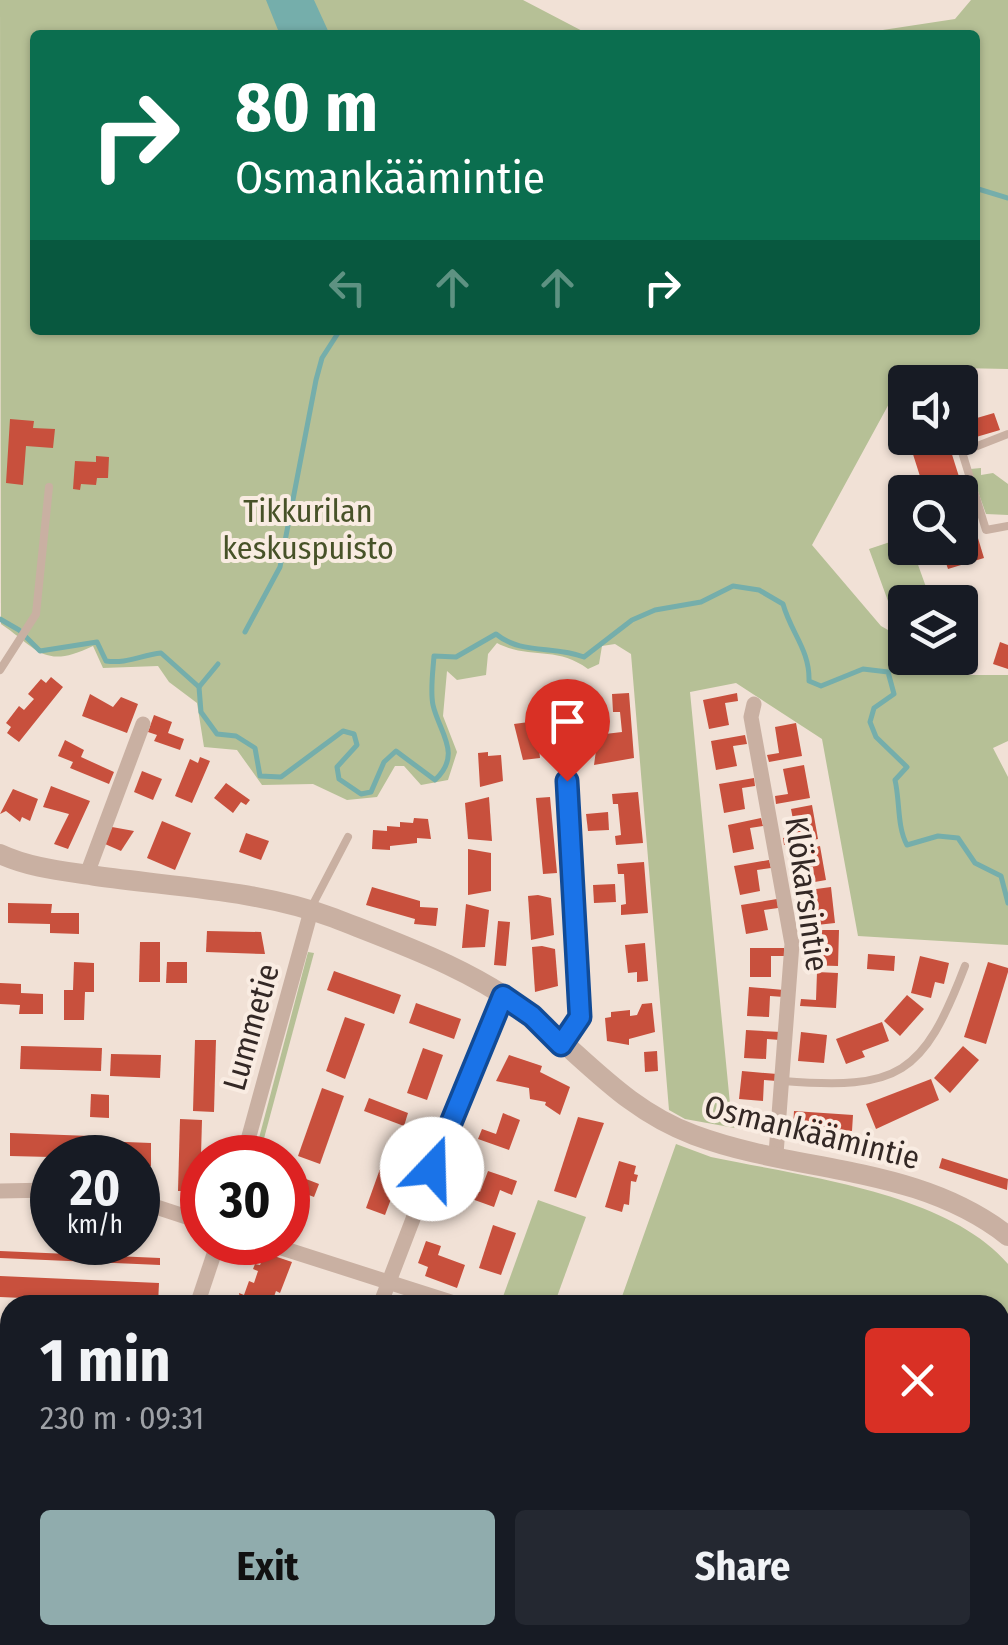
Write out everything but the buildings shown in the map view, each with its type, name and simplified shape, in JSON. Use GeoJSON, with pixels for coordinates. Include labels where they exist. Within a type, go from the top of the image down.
{"type":"FeatureCollection","features":[{"type":"Feature","properties":{"kind":"street","name":"Klökarsintie"},"geometry":{"type":"LineString","coordinates":[[754,704],[751,717],[792,944],[776,1154]]}},
{"type":"Feature","properties":{"kind":"street"},"geometry":{"type":"LineString","coordinates":[[88,874],[142,724]]}},
{"type":"Feature","properties":{"kind":"street"},"geometry":{"type":"LineString","coordinates":[[561,1045],[580,1017],[581,1006],[567,781]]}},
{"type":"Feature","properties":{"kind":"street","name":"Osmankäämintie"},"geometry":{"type":"LineString","coordinates":[[0,854],[88,874],[312,910],[473,977],[532,1016],[561,1045],[651,1117],[711,1142],[945,1196],[977,1212],[1008,1236]]}},
{"type":"Feature","properties":{"kind":"street","name":"Lummetie"},"geometry":{"type":"LineString","coordinates":[[248,1135],[312,910]]}},
{"type":"Feature","properties":{"kind":"street"},"geometry":{"type":"LineString","coordinates":[[383,1295],[487,1026],[503,996]]}},
{"type":"Feature","properties":{"kind":"street"},"geometry":{"type":"LineString","coordinates":[[0,1192],[30,1191]]}},
{"type":"Feature","properties":{"kind":"street"},"geometry":{"type":"LineString","coordinates":[[310,1257],[434,1295]]}},
{"type":"Feature","properties":{"kind":"street"},"geometry":{"type":"LineString","coordinates":[[200,1295],[210,1265]]}},
{"type":"Feature","properties":{"kind":"lane"},"geometry":{"type":"LineString","coordinates":[[1008,434],[962,452],[986,530],[1008,526]]}},
{"type":"Feature","properties":{"kind":"lane"},"geometry":{"type":"LineString","coordinates":[[0,670],[30,630],[36,614],[49,487]]}},
{"type":"Feature","properties":{"kind":"lane"},"geometry":{"type":"LineString","coordinates":[[312,910],[313,896],[348,836]]}},
{"type":"Feature","properties":{"kind":"lane"},"geometry":{"type":"LineString","coordinates":[[783,1080],[860,1084],[913,1061],[942,1027],[965,966]]}},
{"type":"Feature","properties":{"kind":"green space","name":"Tikkurilan keskuspuisto"},"geometry":{"type":"Polygon","coordinates":[[[0,0],[523,0],[580,30],[30,30],[30,335],[980,335],[980,30],[883,30],[955,19],[971,0],[1008,0],[1008,369],[888,365],[888,406],[812,545],[888,630],[888,675],[1008,675],[1008,741],[993,748],[1008,777],[1008,945],[858,936],[822,739],[736,683],[690,692],[730,1104],[733,1109],[775,1113],[773,1135],[685,1119],[669,1110],[631,654],[615,644],[602,646],[599,664],[588,669],[565,657],[520,651],[497,643],[488,654],[486,675],[457,680],[447,671],[443,716],[457,752],[448,780],[421,785],[404,766],[395,766],[377,797],[347,800],[313,784],[262,785],[237,750],[204,747],[197,703],[169,682],[158,666],[103,668],[93,646],[63,656],[33,648],[1,624],[0,0]]]}},
{"type":"Feature","properties":{"kind":"green space"},"geometry":{"type":"Polygon","coordinates":[[[981,468],[981,475],[993,473],[1008,484],[1008,515],[986,514],[978,492],[978,475],[972,475],[970,469],[981,468]]]}},
{"type":"Feature","properties":{"kind":"green space"},"geometry":{"type":"Polygon","coordinates":[[[888,543],[888,565],[918,565],[925,585],[888,585],[888,601],[869,549],[888,543]]]}},
{"type":"Feature","properties":{"kind":"green space"},"geometry":{"type":"Polygon","coordinates":[[[308,952],[314,953],[265,1135],[260,1135],[308,952]]]}},
{"type":"Feature","properties":{"kind":"green space"},"geometry":{"type":"Polygon","coordinates":[[[676,1144],[711,1157],[828,1180],[911,1204],[981,1240],[1008,1264],[1008,1295],[623,1295],[676,1144]]]}},
{"type":"Feature","properties":{"kind":"green space"},"geometry":{"type":"Polygon","coordinates":[[[538,1200],[586,1217],[558,1295],[504,1295],[538,1200]]]}},
{"type":"Feature","properties":{"kind":"water"},"geometry":{"type":"Polygon","coordinates":[[[266,0],[314,0],[328,30],[278,30],[266,0]]]}},
{"type":"Feature","properties":{"kind":"waterway"},"geometry":{"type":"LineString","coordinates":[[980,190],[1008,198]]}},
{"type":"Feature","properties":{"kind":"waterway"},"geometry":{"type":"LineString","coordinates":[[245,632],[280,567],[316,380],[322,358],[337,335]]}},
{"type":"Feature","properties":{"kind":"waterway"},"geometry":{"type":"LineString","coordinates":[[0,619],[19,630],[40,651],[97,642],[106,661],[161,653],[199,687],[201,712],[217,734],[236,736],[255,748],[260,776],[281,777],[343,731],[354,734],[357,745],[337,767],[339,779],[361,794],[371,792],[384,762],[396,751],[435,780],[443,770],[448,752],[432,699],[434,656],[456,657],[496,634],[516,645],[584,657],[632,620],[655,610],[701,602],[733,586],[759,590],[783,604],[803,651],[809,681],[821,686],[863,669],[888,672],[894,694],[874,708],[870,722],[876,737],[907,767],[895,780],[907,845],[938,836],[958,838],[975,863],[1001,876],[1008,903]]}},
{"type":"Feature","properties":{"kind":"waterway"},"geometry":{"type":"LineString","coordinates":[[199,687],[218,664]]}},
{"type":"Feature","properties":{"kind":"route"},"geometry":{"type":"LineString","coordinates":[[432,1169],[487,1026],[503,996],[532,1016],[561,1045],[580,1017],[567,781]]}}]}
